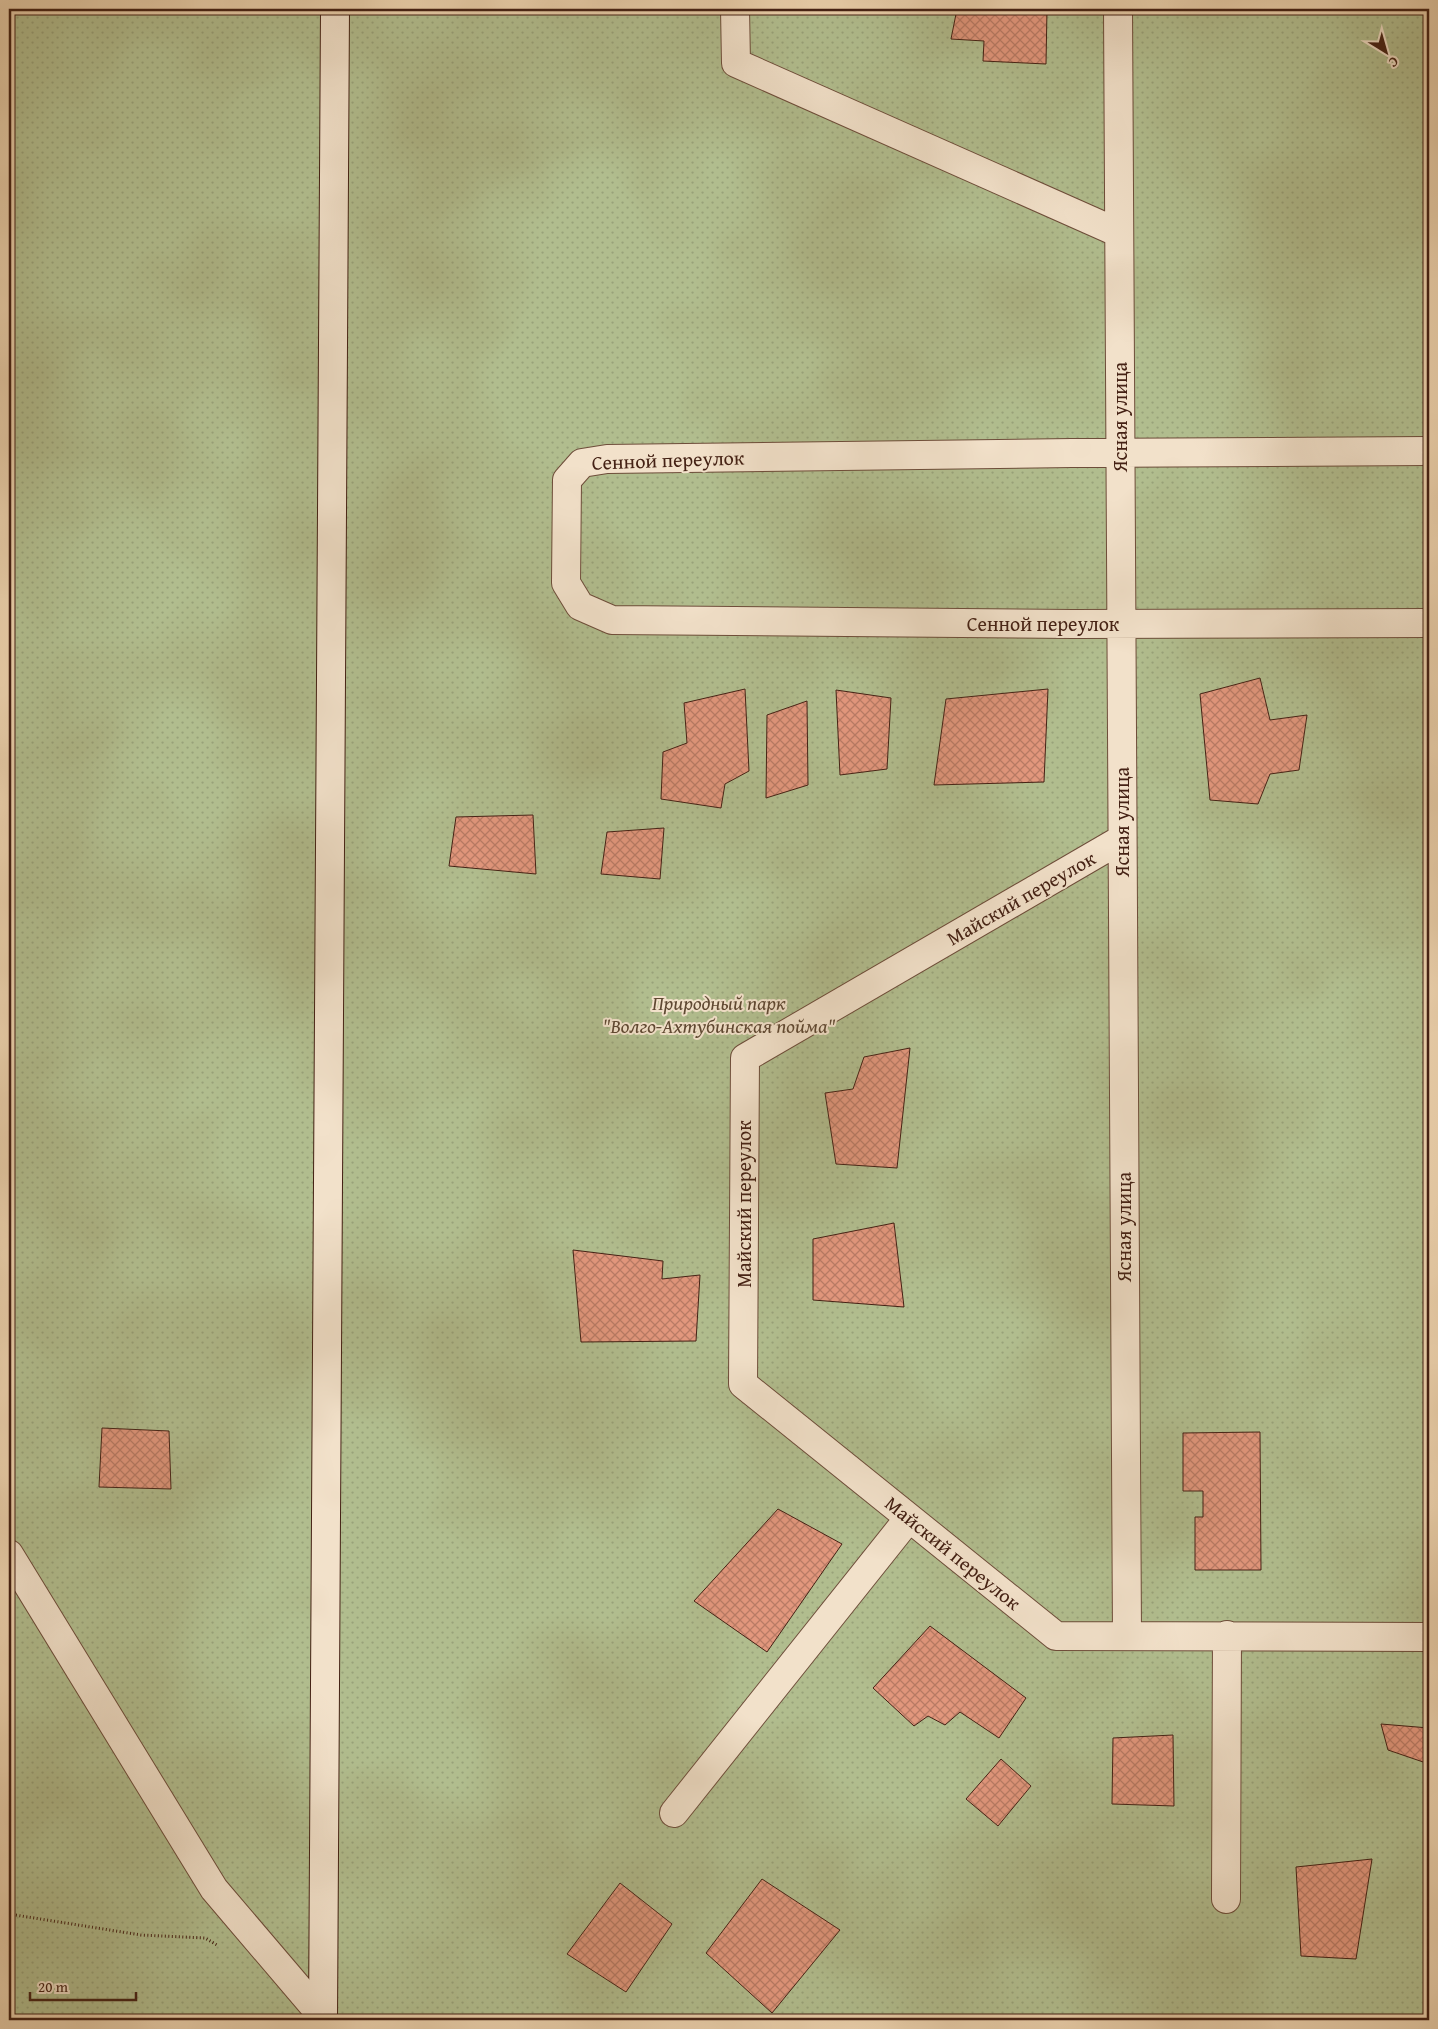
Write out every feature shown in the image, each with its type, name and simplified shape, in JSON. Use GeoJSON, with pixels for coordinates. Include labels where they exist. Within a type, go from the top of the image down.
{"type":"FeatureCollection","features":[{"type":"Feature","properties":{"kind":"street"},"geometry":{"type":"LineString","coordinates":[[323,2019],[335,9]]}},
{"type":"Feature","properties":{"kind":"street"},"geometry":{"type":"LineString","coordinates":[[735,9],[736,63],[1119,233]]}},
{"type":"Feature","properties":{"kind":"street","name":"Ясная улица"},"geometry":{"type":"LineString","coordinates":[[1118,9],[1127,1635]]}},
{"type":"Feature","properties":{"kind":"street","name":"Сенной переулок"},"geometry":{"type":"LineString","coordinates":[[1429,451],[1120,452],[608,459],[582,463],[567,480],[566,583],[580,606],[612,620],[1121,624],[1429,623]]}},
{"type":"Feature","properties":{"kind":"street","name":"Майский переулок"},"geometry":{"type":"LineString","coordinates":[[1122,839],[745,1058],[743,1384],[1056,1636],[1127,1635]]}},
{"type":"Feature","properties":{"kind":"street"},"geometry":{"type":"LineString","coordinates":[[674,1813],[910,1518]]}},
{"type":"Feature","properties":{"kind":"street"},"geometry":{"type":"LineString","coordinates":[[9,1554],[214,1889],[323,2019]]}},
{"type":"Feature","properties":{"kind":"street"},"geometry":{"type":"LineString","coordinates":[[1127,1635],[1429,1636]]}},
{"type":"Feature","properties":{"kind":"street"},"geometry":{"type":"LineString","coordinates":[[1226,1900],[1227,1635]]}},
{"type":"Feature","properties":{"kind":"path"},"geometry":{"type":"LineString","coordinates":[[9,1914],[141,1935],[205,1938],[222,1948]]}},
{"type":"Feature","properties":{"kind":"green space","name":"Природный парк \"Волго-Ахтубинская пойма\""},"geometry":{"type":"Polygon","coordinates":[[[9,9],[1429,9],[1429,2020],[9,2020],[9,9]]]}},
{"type":"Feature","properties":{"kind":"building"},"geometry":{"type":"Polygon","coordinates":[[[957,9],[1047,9],[1046,64],[983,61],[984,41],[951,39],[957,9]]]}},
{"type":"Feature","properties":{"kind":"building"},"geometry":{"type":"Polygon","coordinates":[[[1260,678],[1270,720],[1307,715],[1299,770],[1270,774],[1258,804],[1210,800],[1200,694],[1260,678]]]}},
{"type":"Feature","properties":{"kind":"building"},"geometry":{"type":"Polygon","coordinates":[[[745,689],[749,771],[725,784],[721,808],[661,799],[663,752],[687,743],[684,703],[745,689]]]}},
{"type":"Feature","properties":{"kind":"building"},"geometry":{"type":"Polygon","coordinates":[[[1048,689],[1044,782],[934,785],[946,699],[1048,689]]]}},
{"type":"Feature","properties":{"kind":"building"},"geometry":{"type":"Polygon","coordinates":[[[836,690],[891,698],[887,769],[840,775],[836,690]]]}},
{"type":"Feature","properties":{"kind":"building"},"geometry":{"type":"Polygon","coordinates":[[[807,701],[808,785],[766,798],[767,715],[807,701]]]}},
{"type":"Feature","properties":{"kind":"building"},"geometry":{"type":"Polygon","coordinates":[[[533,815],[536,874],[449,866],[456,817],[533,815]]]}},
{"type":"Feature","properties":{"kind":"building"},"geometry":{"type":"Polygon","coordinates":[[[664,828],[660,879],[601,874],[607,832],[664,828]]]}},
{"type":"Feature","properties":{"kind":"building"},"geometry":{"type":"Polygon","coordinates":[[[910,1048],[897,1168],[836,1164],[825,1093],[853,1089],[864,1057],[910,1048]]]}},
{"type":"Feature","properties":{"kind":"building"},"geometry":{"type":"Polygon","coordinates":[[[894,1223],[904,1307],[813,1300],[813,1239],[894,1223]]]}},
{"type":"Feature","properties":{"kind":"building"},"geometry":{"type":"Polygon","coordinates":[[[573,1250],[663,1261],[662,1279],[700,1275],[696,1341],[581,1342],[573,1250]]]}},
{"type":"Feature","properties":{"kind":"building"},"geometry":{"type":"Polygon","coordinates":[[[102,1428],[169,1431],[171,1489],[99,1487],[102,1428]]]}},
{"type":"Feature","properties":{"kind":"building"},"geometry":{"type":"Polygon","coordinates":[[[1260,1432],[1261,1570],[1195,1570],[1195,1517],[1203,1517],[1203,1491],[1183,1491],[1183,1433],[1260,1432]]]}},
{"type":"Feature","properties":{"kind":"building"},"geometry":{"type":"Polygon","coordinates":[[[778,1509],[842,1544],[767,1652],[694,1601],[778,1509]]]}},
{"type":"Feature","properties":{"kind":"building"},"geometry":{"type":"Polygon","coordinates":[[[930,1626],[1026,1698],[999,1738],[960,1712],[945,1725],[928,1716],[914,1726],[873,1688],[930,1626]]]}},
{"type":"Feature","properties":{"kind":"building"},"geometry":{"type":"Polygon","coordinates":[[[1381,1724],[1429,1728],[1429,1764],[1388,1750],[1381,1724]]]}},
{"type":"Feature","properties":{"kind":"building"},"geometry":{"type":"Polygon","coordinates":[[[1173,1735],[1174,1806],[1112,1804],[1113,1738],[1173,1735]]]}},
{"type":"Feature","properties":{"kind":"building"},"geometry":{"type":"Polygon","coordinates":[[[1001,1759],[1031,1786],[998,1826],[966,1799],[1001,1759]]]}},
{"type":"Feature","properties":{"kind":"building"},"geometry":{"type":"Polygon","coordinates":[[[1372,1859],[1356,1959],[1301,1956],[1296,1867],[1372,1859]]]}},
{"type":"Feature","properties":{"kind":"building"},"geometry":{"type":"Polygon","coordinates":[[[762,1879],[840,1930],[772,2013],[706,1953],[762,1879]]]}},
{"type":"Feature","properties":{"kind":"building"},"geometry":{"type":"Polygon","coordinates":[[[620,1883],[672,1924],[626,1992],[567,1954],[620,1883]]]}}]}
